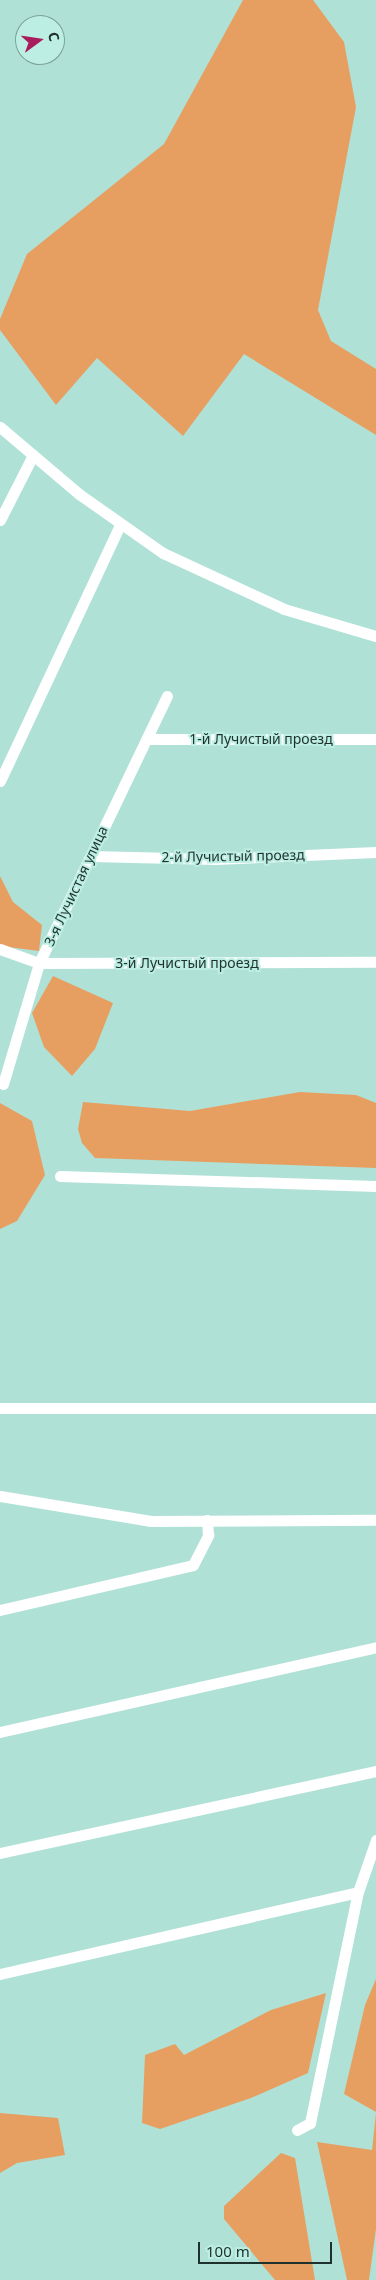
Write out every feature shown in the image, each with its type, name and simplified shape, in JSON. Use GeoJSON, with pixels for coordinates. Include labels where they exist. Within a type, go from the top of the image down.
{"type":"FeatureCollection","features":[{"type":"Feature","properties":{"kind":"street"},"geometry":{"type":"LineString","coordinates":[[0,427],[120,525],[163,553],[284,610],[376,636]]}},
{"type":"Feature","properties":{"kind":"street"},"geometry":{"type":"LineString","coordinates":[[0,520],[33,455]]}},
{"type":"Feature","properties":{"kind":"street"},"geometry":{"type":"LineString","coordinates":[[0,781],[120,525]]}},
{"type":"Feature","properties":{"kind":"street","name":"3-я Лучистая улица"},"geometry":{"type":"LineString","coordinates":[[3,1084],[39,963],[167,696]]}},
{"type":"Feature","properties":{"kind":"street","name":"1-й Лучистый проезд"},"geometry":{"type":"LineString","coordinates":[[147,739],[376,739]]}},
{"type":"Feature","properties":{"kind":"street","name":"2-й Лучистый проезд"},"geometry":{"type":"LineString","coordinates":[[90,856],[216,859],[376,852]]}},
{"type":"Feature","properties":{"kind":"street","name":"3-й Лучистый проезд"},"geometry":{"type":"LineString","coordinates":[[0,949],[39,963],[376,962]]}},
{"type":"Feature","properties":{"kind":"street"},"geometry":{"type":"LineString","coordinates":[[60,1176],[376,1186]]}},
{"type":"Feature","properties":{"kind":"street"},"geometry":{"type":"LineString","coordinates":[[0,1408],[376,1408]]}},
{"type":"Feature","properties":{"kind":"street"},"geometry":{"type":"LineString","coordinates":[[0,1496],[151,1521],[376,1520]]}},
{"type":"Feature","properties":{"kind":"street"},"geometry":{"type":"LineString","coordinates":[[0,1610],[193,1565],[208,1535],[207,1520]]}},
{"type":"Feature","properties":{"kind":"street"},"geometry":{"type":"LineString","coordinates":[[0,1732],[376,1647]]}},
{"type":"Feature","properties":{"kind":"street"},"geometry":{"type":"LineString","coordinates":[[0,1853],[376,1771]]}},
{"type":"Feature","properties":{"kind":"street"},"geometry":{"type":"LineString","coordinates":[[297,2130],[310,2123],[358,1892],[376,1840]]}},
{"type":"Feature","properties":{"kind":"street"},"geometry":{"type":"LineString","coordinates":[[0,1974],[358,1892]]}},
{"type":"Feature","properties":{"kind":"shaded area"},"geometry":{"type":"Polygon","coordinates":[[[243,0],[313,0],[344,42],[356,107],[318,310],[331,341],[376,369],[376,435],[244,354],[183,436],[97,358],[56,405],[0,330],[0,319],[27,254],[164,144],[243,0]]]}},
{"type":"Feature","properties":{"kind":"shaded area"},"geometry":{"type":"Polygon","coordinates":[[[0,876],[13,902],[42,925],[39,951],[0,946],[0,876]]]}},
{"type":"Feature","properties":{"kind":"shaded area"},"geometry":{"type":"Polygon","coordinates":[[[53,976],[113,1003],[95,1049],[72,1076],[44,1047],[32,1013],[53,976]]]}},
{"type":"Feature","properties":{"kind":"shaded area"},"geometry":{"type":"Polygon","coordinates":[[[300,1092],[356,1095],[376,1103],[376,1168],[95,1158],[82,1143],[78,1129],[83,1102],[190,1111],[300,1092]]]}},
{"type":"Feature","properties":{"kind":"shaded area"},"geometry":{"type":"Polygon","coordinates":[[[0,1103],[32,1121],[45,1175],[17,1221],[0,1229],[0,1103]]]}},
{"type":"Feature","properties":{"kind":"shaded area"},"geometry":{"type":"Polygon","coordinates":[[[376,1979],[376,2112],[344,2094],[365,2005],[376,1979]]]}},
{"type":"Feature","properties":{"kind":"shaded area"},"geometry":{"type":"Polygon","coordinates":[[[326,1993],[308,2073],[251,2098],[160,2129],[142,2123],[145,2055],[175,2044],[184,2055],[271,2010],[326,1993]]]}},
{"type":"Feature","properties":{"kind":"shaded area"},"geometry":{"type":"Polygon","coordinates":[[[0,2113],[58,2118],[65,2155],[17,2163],[0,2173],[0,2113]]]}},
{"type":"Feature","properties":{"kind":"shaded area"},"geometry":{"type":"Polygon","coordinates":[[[376,2113],[376,2229],[369,2280],[347,2280],[317,2142],[372,2150],[376,2113]]]}},
{"type":"Feature","properties":{"kind":"shaded area"},"geometry":{"type":"Polygon","coordinates":[[[281,2153],[295,2158],[315,2280],[275,2280],[224,2219],[224,2206],[281,2153]]]}}]}
